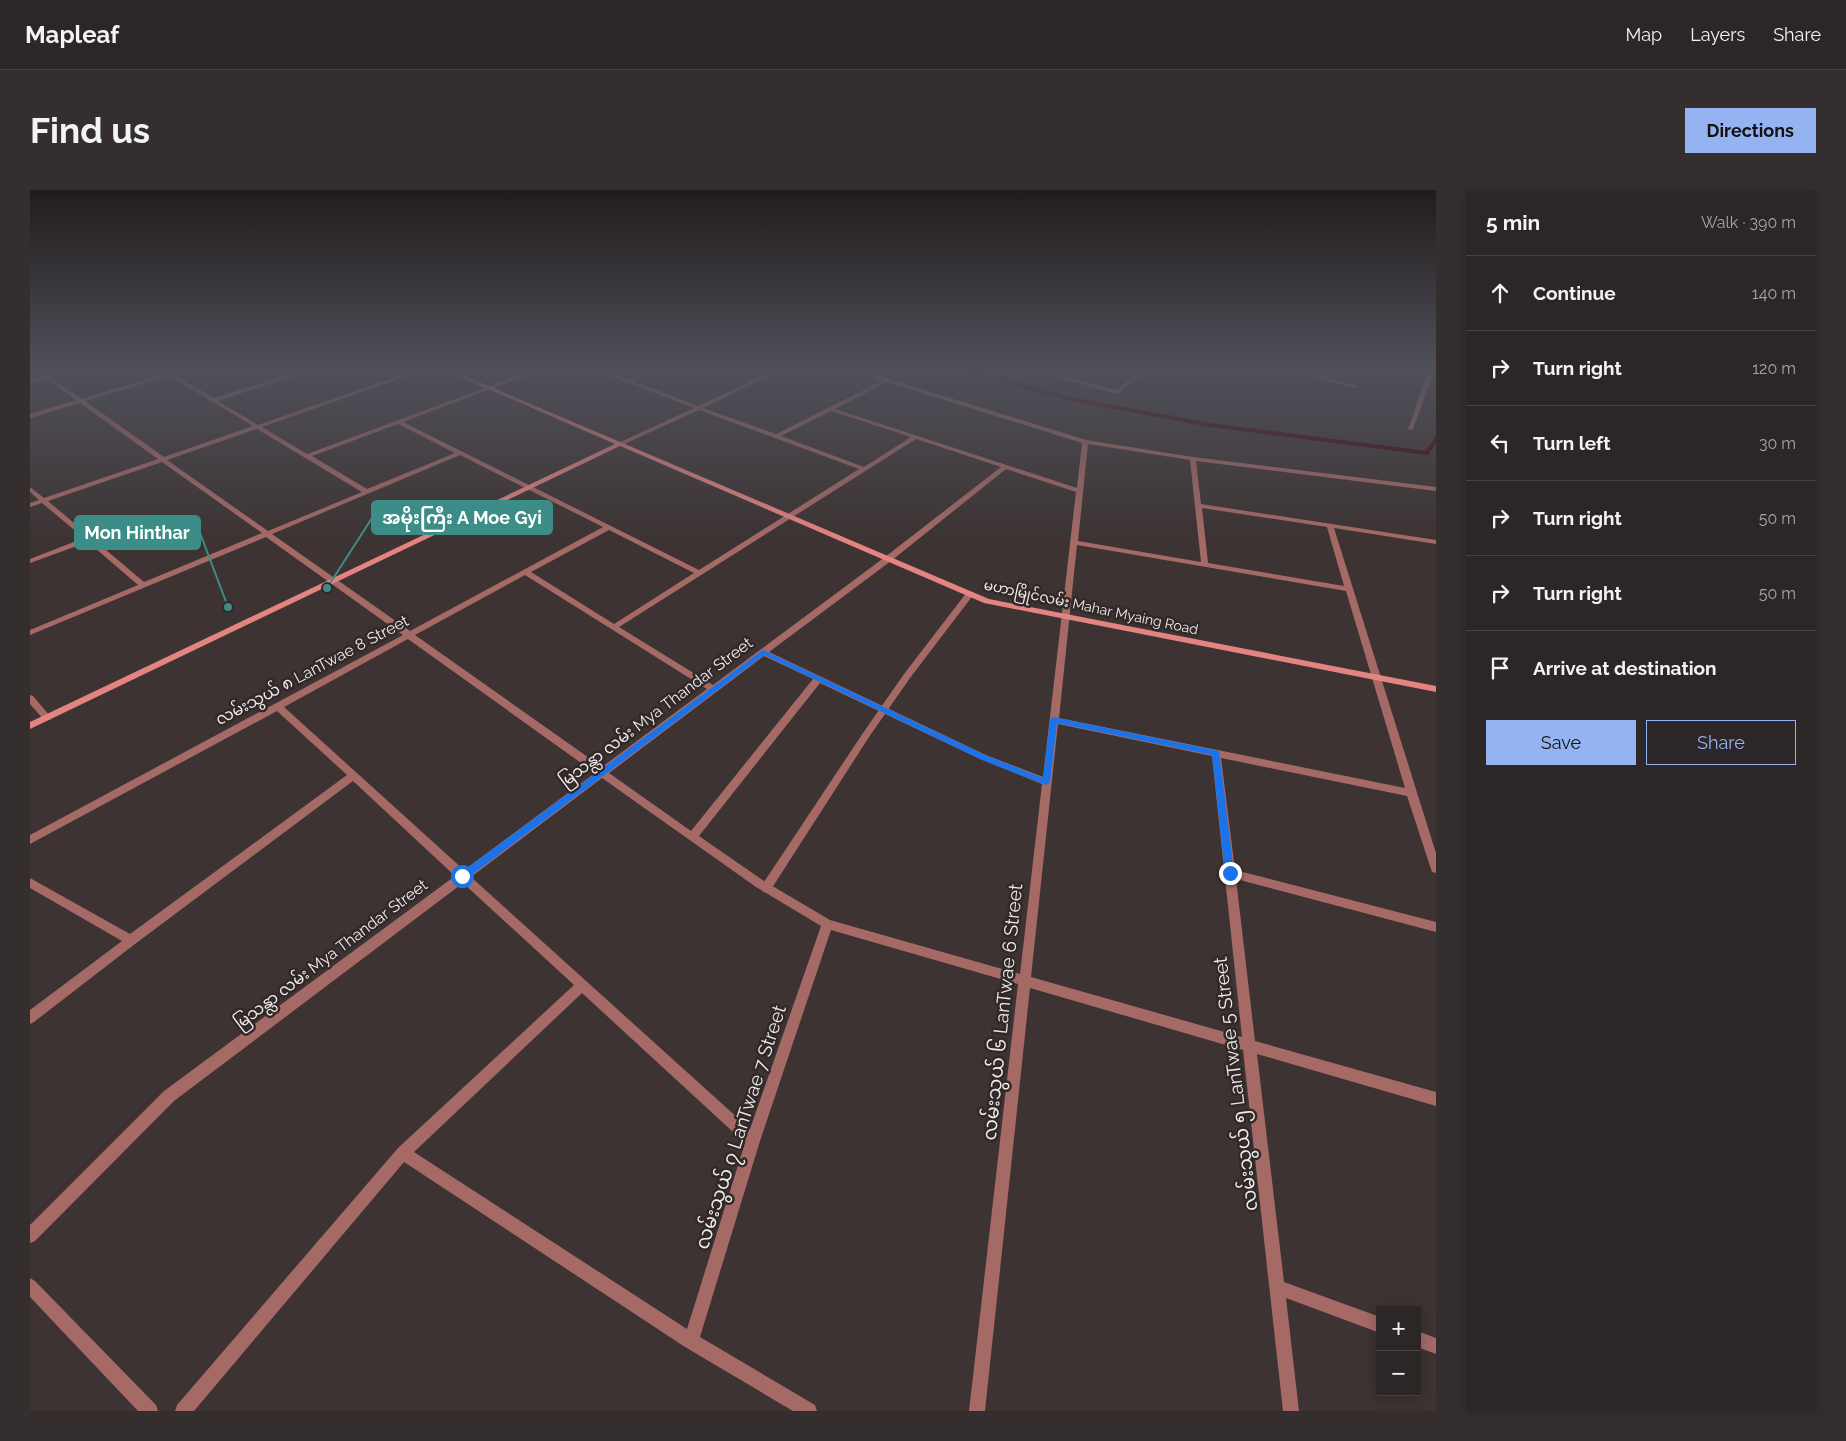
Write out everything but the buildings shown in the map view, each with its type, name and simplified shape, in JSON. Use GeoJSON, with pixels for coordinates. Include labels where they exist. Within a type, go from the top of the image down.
{"type":"FeatureCollection","features":[{"type":"Feature","properties":{"kind":"street"},"geometry":{"type":"LineString","coordinates":[[116,426],[692,837],[766,888],[827,924],[1436,1099]]}},
{"type":"Feature","properties":{"kind":"street"},"geometry":{"type":"LineString","coordinates":[[30,504],[262,426]]}},
{"type":"Feature","properties":{"kind":"street"},"geometry":{"type":"LineString","coordinates":[[307,456],[387,426]]}},
{"type":"Feature","properties":{"kind":"street"},"geometry":{"type":"LineString","coordinates":[[406,426],[700,572]]}},
{"type":"Feature","properties":{"kind":"street","name":"မဟာမြိုင်လမ်း Mahar Myaing Road"},"geometry":{"type":"LineString","coordinates":[[575,426],[987,601],[1436,689]]}},
{"type":"Feature","properties":{"kind":"street"},"geometry":{"type":"LineString","coordinates":[[30,726],[659,426]]}},
{"type":"Feature","properties":{"kind":"street"},"geometry":{"type":"LineString","coordinates":[[746,426],[864,469]]}},
{"type":"Feature","properties":{"kind":"street"},"geometry":{"type":"LineString","coordinates":[[775,437],[797,426]]}},
{"type":"Feature","properties":{"kind":"street"},"geometry":{"type":"LineString","coordinates":[[882,426],[1079,491]]}},
{"type":"Feature","properties":{"kind":"street"},"geometry":{"type":"LineString","coordinates":[[1032,426],[1084,442],[1193,459],[1435,486],[1436,496]]}},
{"type":"Feature","properties":{"kind":"street"},"geometry":{"type":"LineString","coordinates":[[259,427],[367,492]]}},
{"type":"Feature","properties":{"kind":"street"},"geometry":{"type":"LineString","coordinates":[[614,627],[915,437]]}},
{"type":"Feature","properties":{"kind":"street","name":"လမ်းသွယ် ၆ LanTwae 6 Street"},"geometry":{"type":"LineString","coordinates":[[977,1411],[1084,442]]}},
{"type":"Feature","properties":{"kind":"street"},"geometry":{"type":"LineString","coordinates":[[30,633],[460,453]]}},
{"type":"Feature","properties":{"kind":"street"},"geometry":{"type":"LineString","coordinates":[[1193,459],[1205,565]]}},
{"type":"Feature","properties":{"kind":"street","name":"မြသန္လာ လမ်း Mya Thandar Street"},"geometry":{"type":"LineString","coordinates":[[30,1236],[169,1096],[888,559],[1005,467]]}},
{"type":"Feature","properties":{"kind":"street"},"geometry":{"type":"LineString","coordinates":[[30,489],[143,586]]}},
{"type":"Feature","properties":{"kind":"street"},"geometry":{"type":"LineString","coordinates":[[1198,506],[1436,542]]}},
{"type":"Feature","properties":{"kind":"street","name":"လမ်းသွယ် ၈ LanTwae 8 Street"},"geometry":{"type":"LineString","coordinates":[[30,840],[609,527]]}},
{"type":"Feature","properties":{"kind":"street"},"geometry":{"type":"LineString","coordinates":[[1330,527],[1410,793],[1436,869]]}},
{"type":"Feature","properties":{"kind":"street"},"geometry":{"type":"LineString","coordinates":[[30,561],[89,540]]}},
{"type":"Feature","properties":{"kind":"street"},"geometry":{"type":"LineString","coordinates":[[1073,542],[1349,589]]}},
{"type":"Feature","properties":{"kind":"street"},"geometry":{"type":"LineString","coordinates":[[525,572],[713,690]]}},
{"type":"Feature","properties":{"kind":"street"},"geometry":{"type":"LineString","coordinates":[[766,888],[883,710],[970,594]]}},
{"type":"Feature","properties":{"kind":"street"},"geometry":{"type":"LineString","coordinates":[[763,652],[983,757],[1046,782]]}},
{"type":"Feature","properties":{"kind":"street"},"geometry":{"type":"LineString","coordinates":[[692,837],[818,679]]}},
{"type":"Feature","properties":{"kind":"street"},"geometry":{"type":"LineString","coordinates":[[30,698],[47,718]]}},
{"type":"Feature","properties":{"kind":"street"},"geometry":{"type":"LineString","coordinates":[[276,706],[753,1141]]}},
{"type":"Feature","properties":{"kind":"street"},"geometry":{"type":"LineString","coordinates":[[1053,720],[1410,793]]}},
{"type":"Feature","properties":{"kind":"street","name":"လမ်းသွယ် ၅ LanTwae 5 Street"},"geometry":{"type":"LineString","coordinates":[[1216,753],[1291,1411]]}},
{"type":"Feature","properties":{"kind":"street"},"geometry":{"type":"LineString","coordinates":[[30,1018],[131,940],[353,776]]}},
{"type":"Feature","properties":{"kind":"street"},"geometry":{"type":"LineString","coordinates":[[1230,873],[1436,927]]}},
{"type":"Feature","properties":{"kind":"street"},"geometry":{"type":"LineString","coordinates":[[30,883],[131,940]]}},
{"type":"Feature","properties":{"kind":"street","name":"လမ်းသွယ် ၇ LanTwae 7 Street"},"geometry":{"type":"LineString","coordinates":[[691,1341],[753,1141],[827,924]]}},
{"type":"Feature","properties":{"kind":"street"},"geometry":{"type":"LineString","coordinates":[[183,1411],[403,1153],[582,985]]}},
{"type":"Feature","properties":{"kind":"street"},"geometry":{"type":"LineString","coordinates":[[403,1153],[691,1341],[809,1411]]}},
{"type":"Feature","properties":{"kind":"street"},"geometry":{"type":"LineString","coordinates":[[30,1286],[150,1411]]}},
{"type":"Feature","properties":{"kind":"street"},"geometry":{"type":"LineString","coordinates":[[1277,1287],[1376,1324]]}},
{"type":"Feature","properties":{"kind":"street"},"geometry":{"type":"LineString","coordinates":[[1421,1340],[1436,1346]]}},
{"type":"Feature","properties":{"kind":"waterway"},"geometry":{"type":"LineString","coordinates":[[1218,426],[1427,453],[1436,439]]}},
{"type":"Feature","properties":{"kind":"place","name":"အမိုးကြီး A Moe Gyi"},"geometry":{"type":"Point","coordinates":[327,588]}},
{"type":"Feature","properties":{"kind":"place","name":"Mon Hinthar"},"geometry":{"type":"Point","coordinates":[228,607]}},
{"type":"Feature","properties":{"kind":"route"},"geometry":{"type":"LineString","coordinates":[[462,876],[763,652],[911,724],[1001,765],[1046,782],[1053,720],[1216,753],[1230,873]]}}]}
